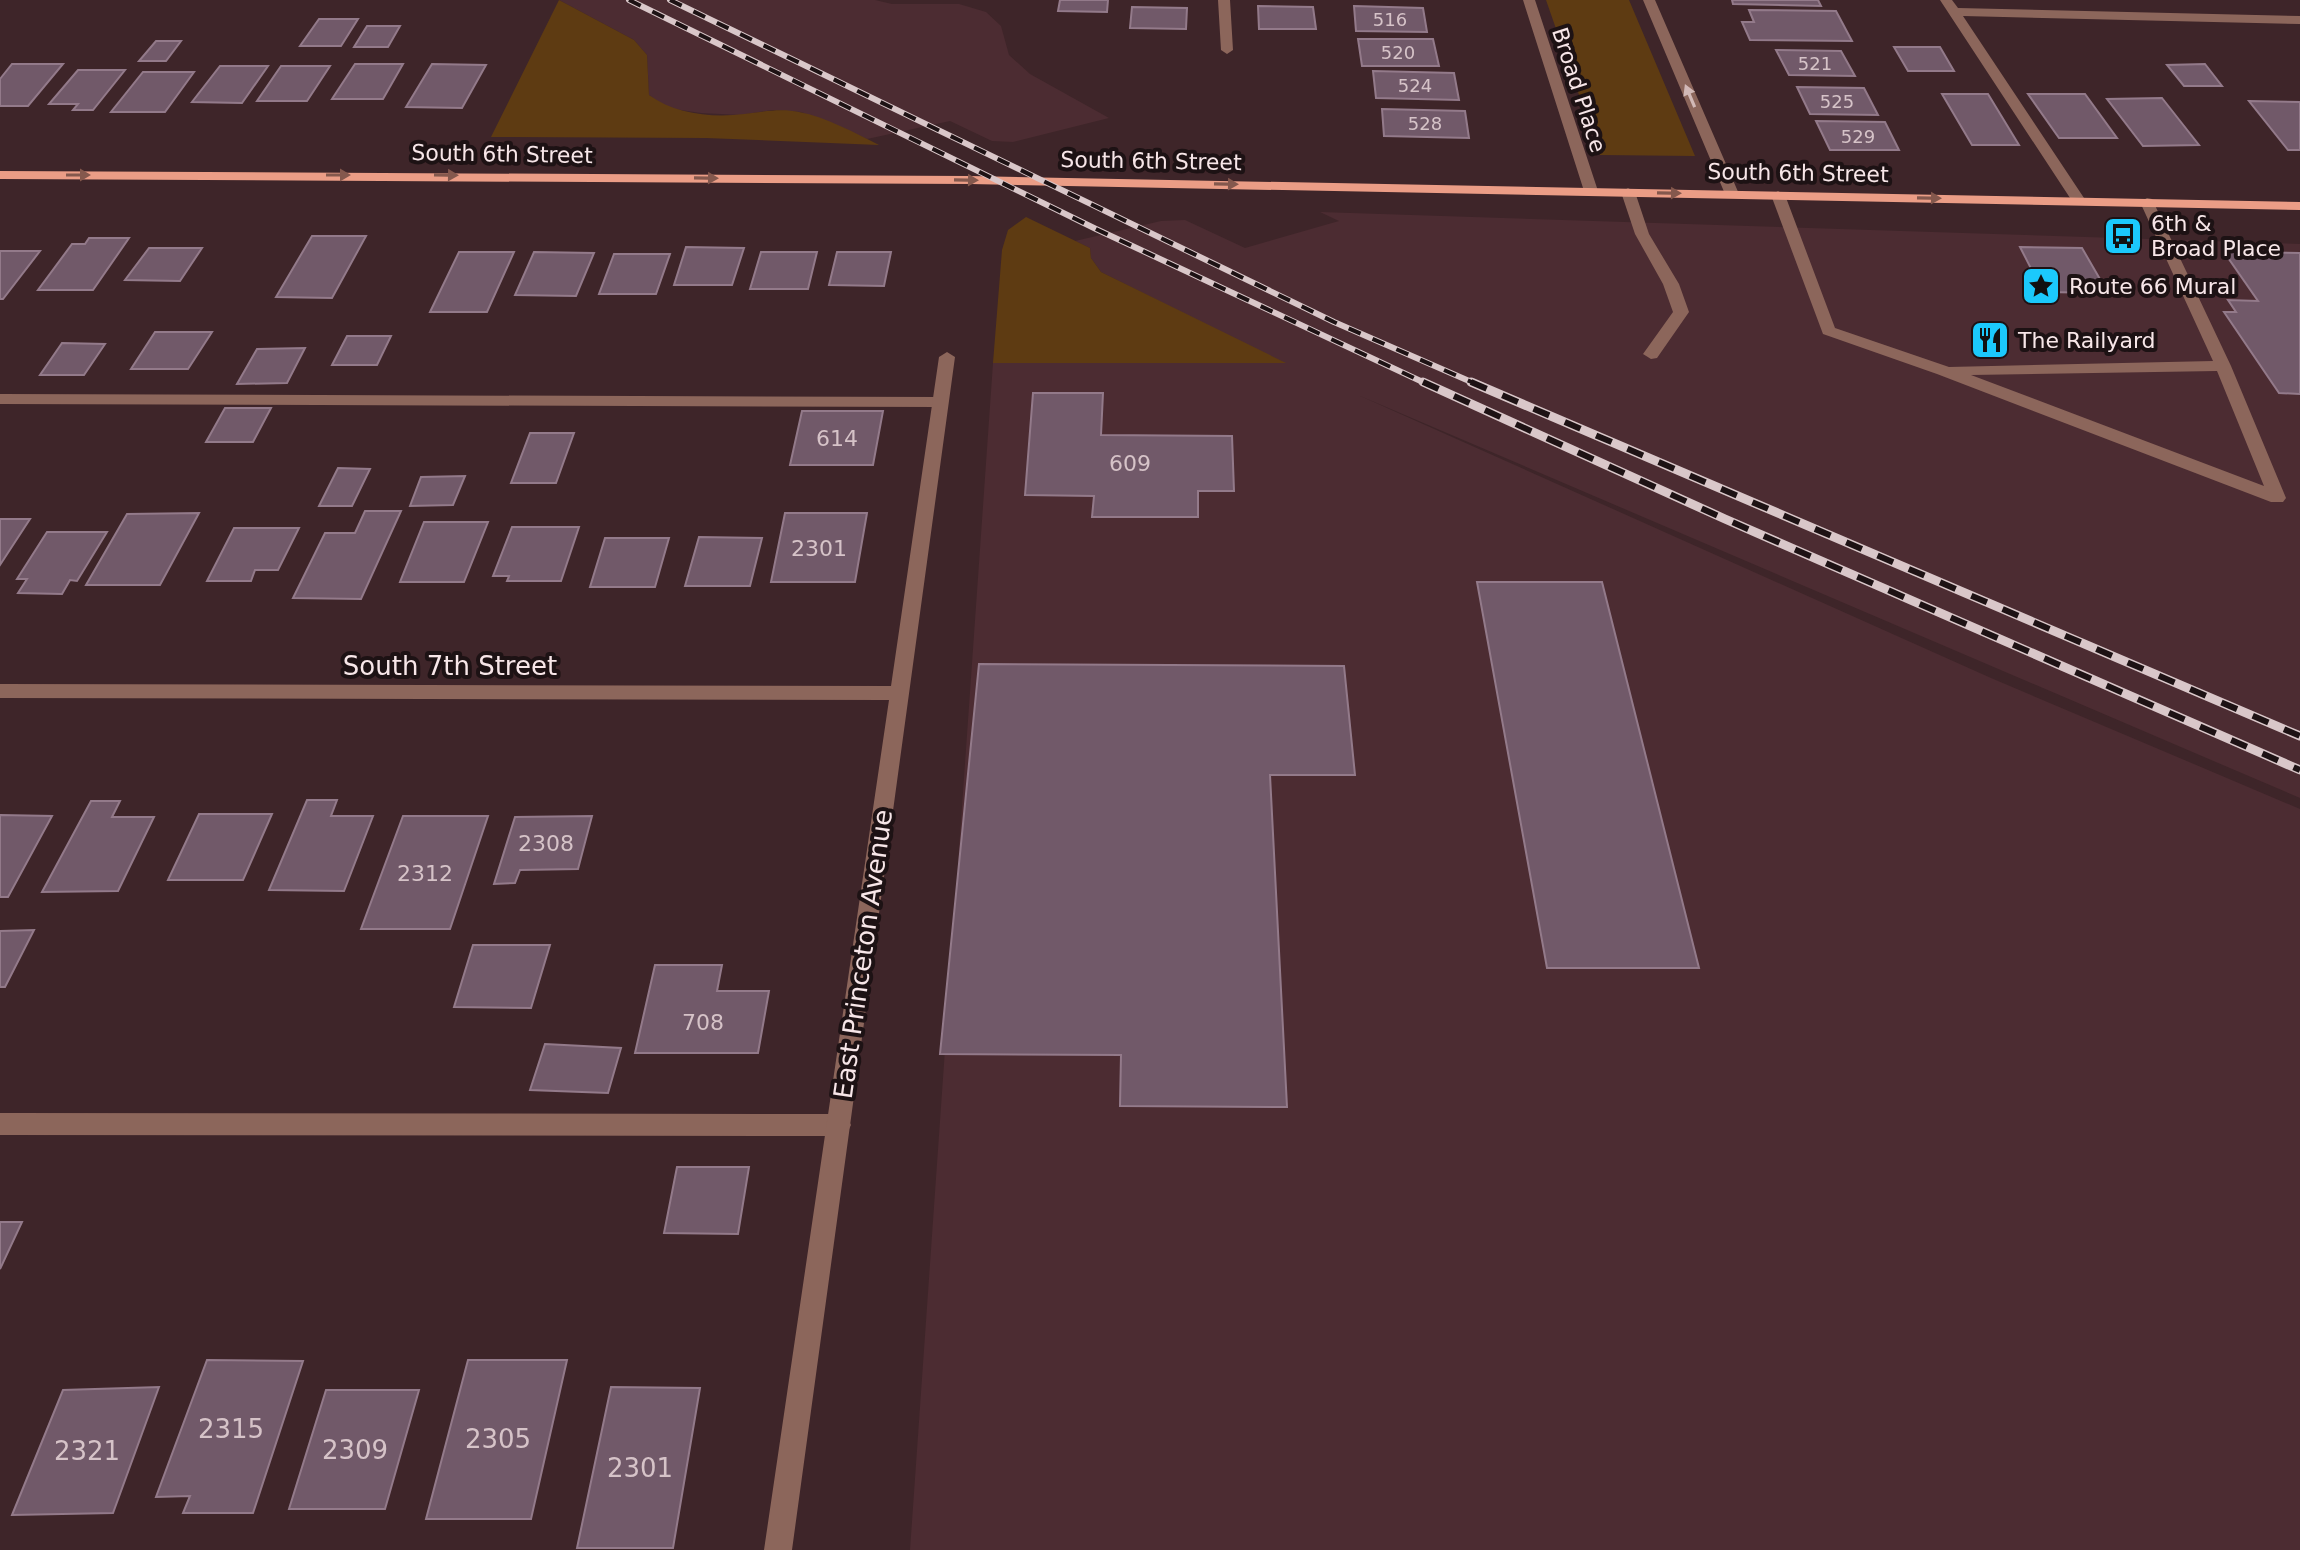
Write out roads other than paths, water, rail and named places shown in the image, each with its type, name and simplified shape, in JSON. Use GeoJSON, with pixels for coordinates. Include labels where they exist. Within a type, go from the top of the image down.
{"type":"FeatureCollection","features":[{"type":"Feature","properties":{"kind":"main road","name":"South 6th Street"},"geometry":{"type":"LineString","coordinates":[[0,175],[954,179],[2300,206]]}},
{"type":"Feature","properties":{"kind":"street"},"geometry":{"type":"LineString","coordinates":[[1224,0],[1227,50]]}},
{"type":"Feature","properties":{"kind":"street","name":"Broad Place"},"geometry":{"type":"LineString","coordinates":[[1529,0],[1591,191]]}},
{"type":"Feature","properties":{"kind":"street"},"geometry":{"type":"LineString","coordinates":[[1649,0],[1732,194]]}},
{"type":"Feature","properties":{"kind":"street"},"geometry":{"type":"LineString","coordinates":[[1950,6],[2300,20]]}},
{"type":"Feature","properties":{"kind":"street"},"geometry":{"type":"LineString","coordinates":[[1950,6],[2079,201]]}},
{"type":"Feature","properties":{"kind":"street"},"geometry":{"type":"LineString","coordinates":[[1628,192],[1642,234],[1671,284],[1681,312],[1651,354]]}},
{"type":"Feature","properties":{"kind":"street"},"geometry":{"type":"LineString","coordinates":[[1778,195],[1828,331],[1943,370],[2277,498],[2223,366],[2147,202]]}},
{"type":"Feature","properties":{"kind":"street","name":"East Princeton Avenue"},"geometry":{"type":"LineString","coordinates":[[778,1550],[947,357]]}},
{"type":"Feature","properties":{"kind":"street"},"geometry":{"type":"LineString","coordinates":[[1943,370],[2223,366]]}},
{"type":"Feature","properties":{"kind":"street"},"geometry":{"type":"LineString","coordinates":[[0,399],[940,402]]}},
{"type":"Feature","properties":{"kind":"street","name":"South 7th Street"},"geometry":{"type":"LineString","coordinates":[[0,691],[900,693]]}},
{"type":"Feature","properties":{"kind":"street"},"geometry":{"type":"LineString","coordinates":[[0,1124],[839,1125]]}},
{"type":"Feature","properties":{"kind":"railway"},"geometry":{"type":"LineString","coordinates":[[629,0],[1096,229],[1427,384]]}},
{"type":"Feature","properties":{"kind":"railway"},"geometry":{"type":"LineString","coordinates":[[670,0],[1334,322],[1476,384]]}},
{"type":"Feature","properties":{"kind":"railway"},"geometry":{"type":"LineString","coordinates":[[1423,382],[1725,519],[2300,770]]}},
{"type":"Feature","properties":{"kind":"railway"},"geometry":{"type":"LineString","coordinates":[[1471,382],[2300,736]]}},
{"type":"Feature","properties":{"kind":"place","name":"6th & Broad Place"},"geometry":{"type":"Point","coordinates":[2123,236]}},
{"type":"Feature","properties":{"kind":"place","name":"Route 66 Mural"},"geometry":{"type":"Point","coordinates":[2041,286]}},
{"type":"Feature","properties":{"kind":"place","name":"The Railyard"},"geometry":{"type":"Point","coordinates":[1990,340]}}]}
